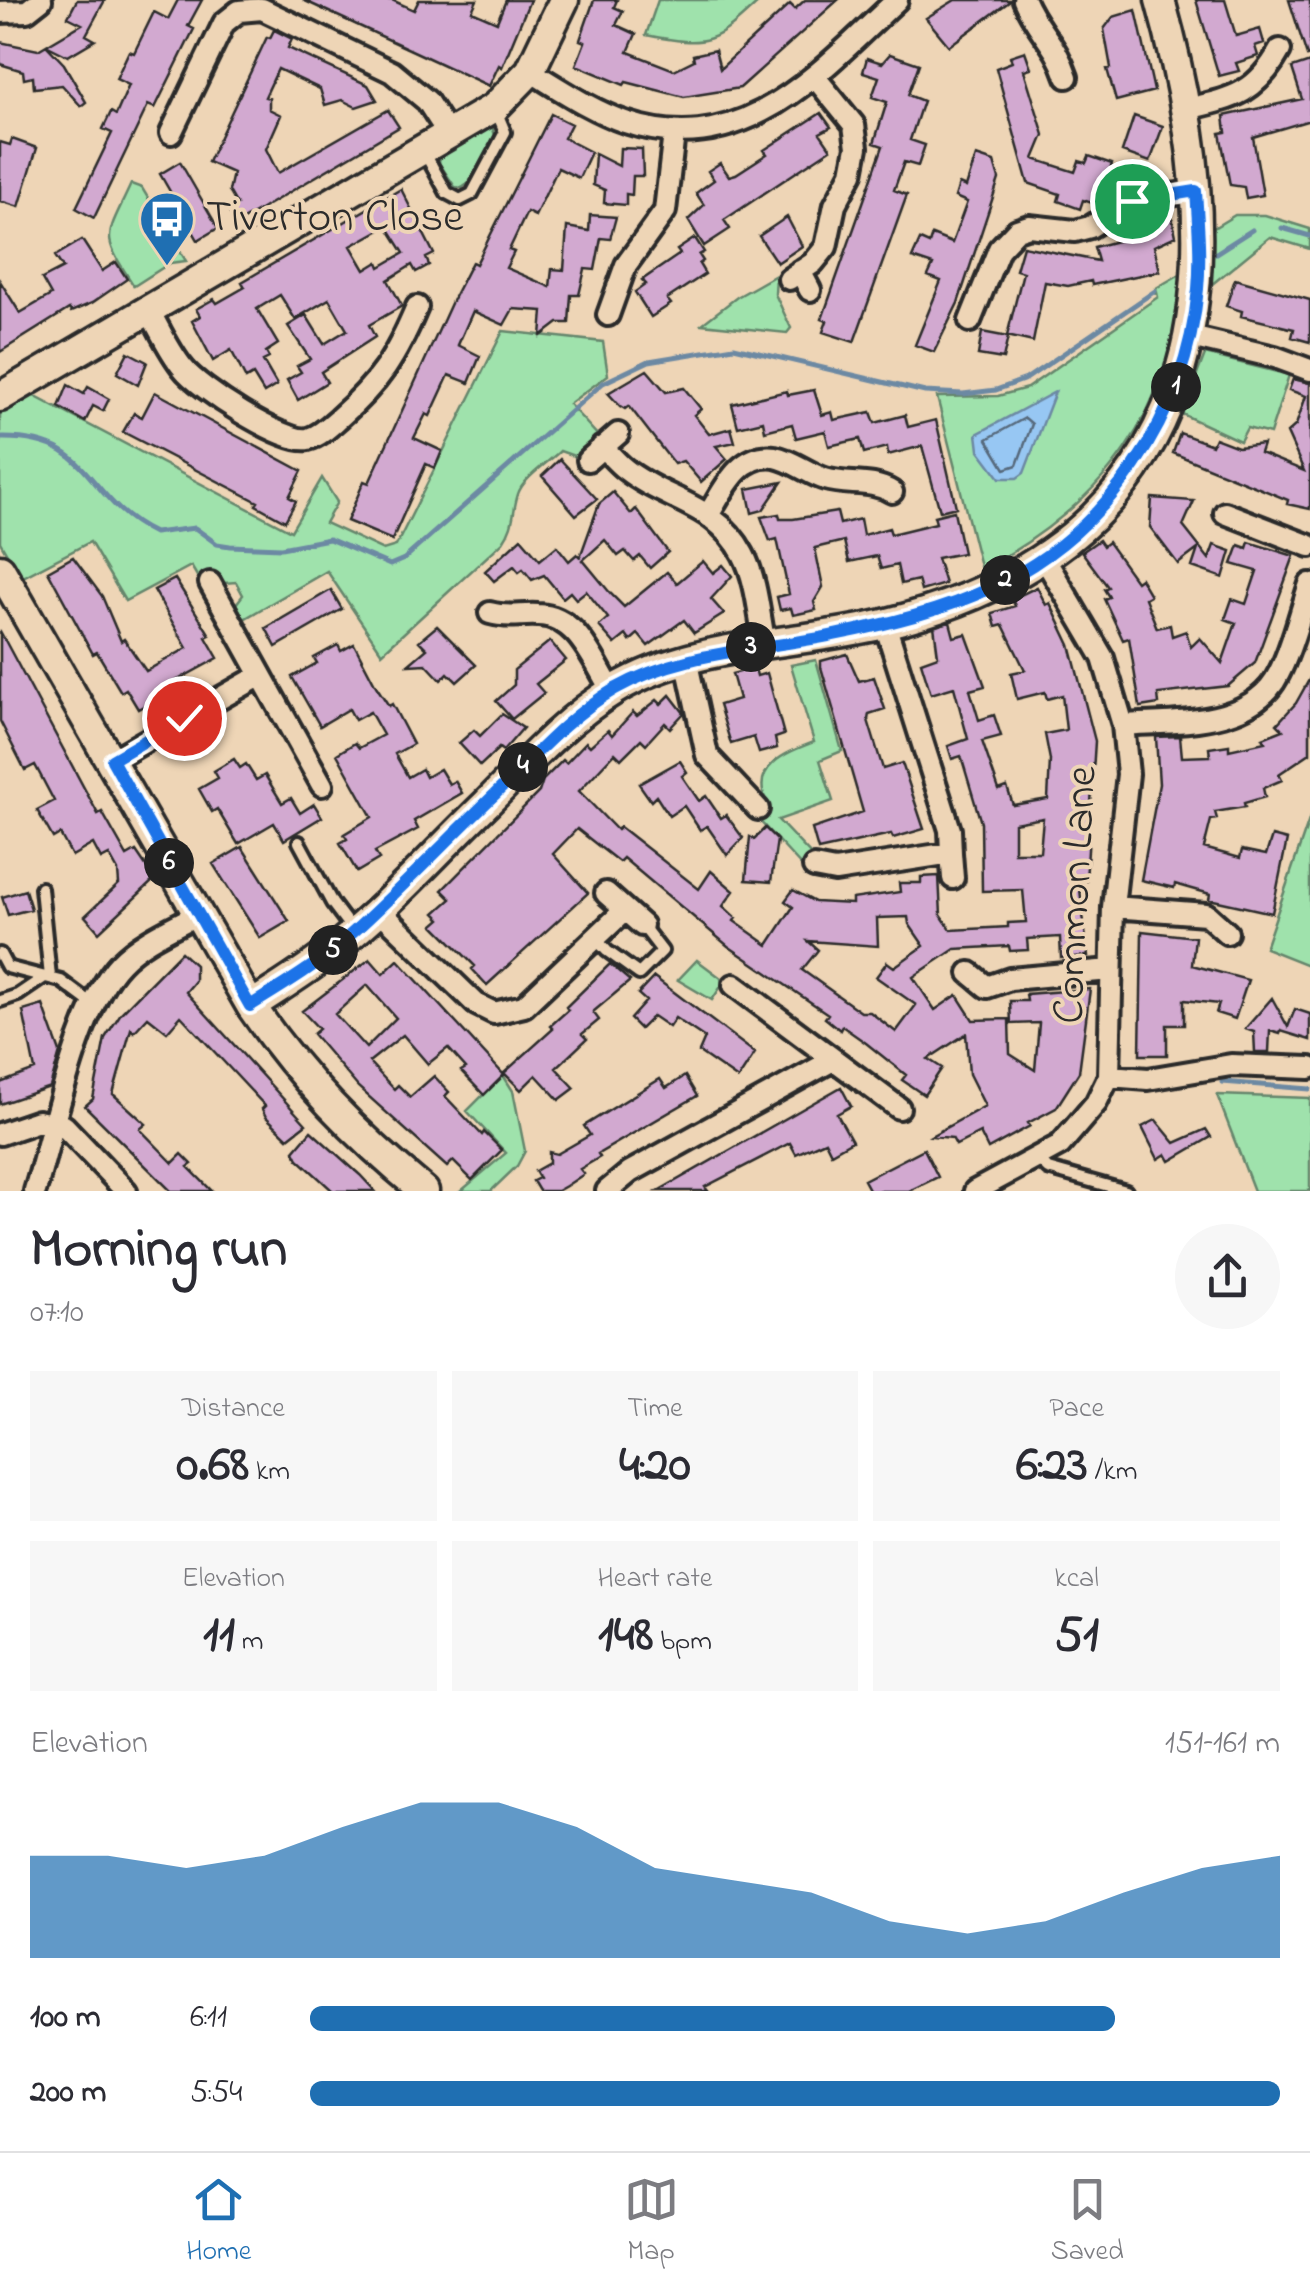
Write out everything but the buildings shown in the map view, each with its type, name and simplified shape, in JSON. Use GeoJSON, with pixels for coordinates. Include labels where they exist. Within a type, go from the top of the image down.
{"type":"FeatureCollection","features":[{"type":"Feature","properties":{"kind":"street"},"geometry":{"type":"LineString","coordinates":[[0,12],[27,12],[41,0]]}},
{"type":"Feature","properties":{"kind":"street"},"geometry":{"type":"LineString","coordinates":[[0,398],[495,107],[530,70],[564,0]]}},
{"type":"Feature","properties":{"kind":"street"},"geometry":{"type":"LineString","coordinates":[[1024,0],[1033,20],[1058,50],[1066,77]]}},
{"type":"Feature","properties":{"kind":"street"},"geometry":{"type":"LineString","coordinates":[[250,1006],[353,932],[560,731],[612,691],[686,659],[885,624],[943,608],[996,586],[1043,556],[1107,501],[1136,464],[1168,407],[1191,337],[1199,265],[1196,191],[1186,108],[1160,0]]}},
{"type":"Feature","properties":{"kind":"street"},"geometry":{"type":"LineString","coordinates":[[530,70],[620,120],[674,132],[734,126],[762,113],[814,76],[889,3]]}},
{"type":"Feature","properties":{"kind":"street"},"geometry":{"type":"LineString","coordinates":[[171,132],[224,23],[240,11],[262,9],[392,72],[428,101],[449,134]]}},
{"type":"Feature","properties":{"kind":"street"},"geometry":{"type":"LineString","coordinates":[[1186,108],[1238,96],[1264,76],[1280,50]]}},
{"type":"Feature","properties":{"kind":"street"},"geometry":{"type":"LineString","coordinates":[[799,280],[826,247],[836,204],[852,173],[857,148],[854,125],[814,76]]}},
{"type":"Feature","properties":{"kind":"street"},"geometry":{"type":"LineString","coordinates":[[608,315],[626,264],[665,210],[674,132]]}},
{"type":"Feature","properties":{"kind":"street"},"geometry":{"type":"LineString","coordinates":[[970,321],[999,249],[1017,230],[1029,226],[1075,230],[1090,227],[1132,201],[1196,191]]}},
{"type":"Feature","properties":{"kind":"street"},"geometry":{"type":"LineString","coordinates":[[148,309],[182,368],[200,386],[280,434],[305,440],[322,433],[377,384],[392,362],[418,306]]}},
{"type":"Feature","properties":{"kind":"street"},"geometry":{"type":"LineString","coordinates":[[1191,337],[1275,357],[1310,370]]}},
{"type":"Feature","properties":{"kind":"street"},"geometry":{"type":"LineString","coordinates":[[603,447],[626,471],[709,514],[744,556],[764,645]]}},
{"type":"Feature","properties":{"kind":"street"},"geometry":{"type":"LineString","coordinates":[[709,514],[734,473],[752,460],[775,458],[828,480],[876,483],[892,492]]}},
{"type":"Feature","properties":{"kind":"street"},"geometry":{"type":"LineString","coordinates":[[1225,513],[1310,546]]}},
{"type":"Feature","properties":{"kind":"street","name":"Common Lane"},"geometry":{"type":"LineString","coordinates":[[975,1191],[1060,1144],[1081,1123],[1108,1076],[1112,907],[1128,774],[1123,725],[1103,658],[1043,556]]}},
{"type":"Feature","properties":{"kind":"street"},"geometry":{"type":"LineString","coordinates":[[0,569],[250,1006],[300,1074],[343,1121],[424,1191]]}},
{"type":"Feature","properties":{"kind":"street"},"geometry":{"type":"LineString","coordinates":[[1123,725],[1218,718],[1252,703],[1278,677],[1310,584]]}},
{"type":"Feature","properties":{"kind":"street"},"geometry":{"type":"LineString","coordinates":[[222,590],[260,674],[322,785]]}},
{"type":"Feature","properties":{"kind":"street"},"geometry":{"type":"LineString","coordinates":[[490,614],[540,614],[572,626],[612,691]]}},
{"type":"Feature","properties":{"kind":"street"},"geometry":{"type":"LineString","coordinates":[[885,624],[950,830],[953,878]]}},
{"type":"Feature","properties":{"kind":"street"},"geometry":{"type":"LineString","coordinates":[[686,659],[707,755],[758,809]]}},
{"type":"Feature","properties":{"kind":"street"},"geometry":{"type":"LineString","coordinates":[[112,760],[260,674]]}},
{"type":"Feature","properties":{"kind":"street"},"geometry":{"type":"LineString","coordinates":[[814,867],[835,872],[951,853]]}},
{"type":"Feature","properties":{"kind":"street"},"geometry":{"type":"LineString","coordinates":[[606,893],[642,925]]}},
{"type":"Feature","properties":{"kind":"street"},"geometry":{"type":"LineString","coordinates":[[1112,907],[1206,914],[1227,933]]}},
{"type":"Feature","properties":{"kind":"street"},"geometry":{"type":"LineString","coordinates":[[378,909],[476,1004],[494,1013],[524,1006],[625,910]]}},
{"type":"Feature","properties":{"kind":"street"},"geometry":{"type":"LineString","coordinates":[[35,1191],[92,1004],[121,962],[145,943],[198,914]]}},
{"type":"Feature","properties":{"kind":"street"},"geometry":{"type":"LineString","coordinates":[[970,973],[987,987],[1010,979],[1110,970]]}},
{"type":"Feature","properties":{"kind":"street"},"geometry":{"type":"LineString","coordinates":[[734,985],[898,1108]]}},
{"type":"Feature","properties":{"kind":"street"},"geometry":{"type":"LineString","coordinates":[[607,1191],[630,1172],[833,1060]]}},
{"type":"Feature","properties":{"kind":"street"},"geometry":{"type":"LineString","coordinates":[[1108,1076],[1148,1079],[1231,1065],[1310,1068]]}},
{"type":"Feature","properties":{"kind":"street"},"geometry":{"type":"LineString","coordinates":[[0,1134],[38,1121],[64,1126],[126,1191]]}},
{"type":"Feature","properties":{"kind":"lane"},"geometry":{"type":"LineString","coordinates":[[423,150],[447,193],[460,200],[472,194],[504,132],[495,107]]}},
{"type":"Feature","properties":{"kind":"lane"},"geometry":{"type":"LineString","coordinates":[[299,842],[332,903],[353,932]]}},
{"type":"Feature","properties":{"kind":"lane"},"geometry":{"type":"LineString","coordinates":[[40,888],[48,977]]}},
{"type":"Feature","properties":{"kind":"lane"},"geometry":{"type":"LineString","coordinates":[[595,938],[606,952],[639,974],[662,951],[642,925]]}},
{"type":"Feature","properties":{"kind":"lane"},"geometry":{"type":"LineString","coordinates":[[0,954],[7,967],[48,977],[92,1004]]}},
{"type":"Feature","properties":{"kind":"lane"},"geometry":{"type":"LineString","coordinates":[[0,1001],[18,996],[48,977]]}},
{"type":"Feature","properties":{"kind":"lane"},"geometry":{"type":"LineString","coordinates":[[1037,1158],[1048,1169],[1126,1191]]}},
{"type":"Feature","properties":{"kind":"green space"},"geometry":{"type":"Polygon","coordinates":[[[658,0],[761,0],[721,33],[684,41],[646,35],[658,0]]]}},
{"type":"Feature","properties":{"kind":"green space"},"geometry":{"type":"Polygon","coordinates":[[[491,124],[495,135],[469,183],[455,187],[439,163],[440,155],[491,124]]]}},
{"type":"Feature","properties":{"kind":"green space"},"geometry":{"type":"Polygon","coordinates":[[[131,184],[142,188],[186,261],[170,263],[134,286],[110,237],[131,184]]]}},
{"type":"Feature","properties":{"kind":"green space"},"geometry":{"type":"Polygon","coordinates":[[[1235,215],[1265,215],[1310,229],[1310,249],[1270,237],[1211,285],[1212,229],[1235,215]]]}},
{"type":"Feature","properties":{"kind":"green space"},"geometry":{"type":"Polygon","coordinates":[[[1182,273],[1176,324],[1164,370],[1147,412],[1124,450],[1063,516],[981,570],[937,397],[998,396],[1027,388],[1158,297],[1156,288],[1182,273]]]}},
{"type":"Feature","properties":{"kind":"green space"},"geometry":{"type":"Polygon","coordinates":[[[776,275],[775,294],[791,328],[787,333],[702,324],[737,297],[776,275]]]}},
{"type":"Feature","properties":{"kind":"green space"},"geometry":{"type":"Polygon","coordinates":[[[503,331],[603,342],[608,375],[569,404],[599,437],[577,457],[560,451],[531,476],[518,494],[503,542],[382,653],[327,571],[244,619],[236,604],[243,595],[236,582],[224,583],[217,575],[201,583],[191,566],[125,601],[90,542],[21,578],[0,542],[0,413],[30,394],[291,531],[322,478],[337,502],[325,523],[383,550],[396,546],[503,331]]]}},
{"type":"Feature","properties":{"kind":"green space"},"geometry":{"type":"Polygon","coordinates":[[[1205,354],[1289,375],[1270,434],[1247,428],[1240,441],[1182,414],[1205,354]]]}},
{"type":"Feature","properties":{"kind":"green space"},"geometry":{"type":"Polygon","coordinates":[[[816,660],[842,751],[820,760],[833,801],[778,820],[812,856],[804,869],[757,818],[767,803],[763,779],[767,770],[783,756],[814,742],[791,665],[816,660]]]}},
{"type":"Feature","properties":{"kind":"green space"},"geometry":{"type":"Polygon","coordinates":[[[1310,817],[1310,966],[1265,948],[1310,817]]]}},
{"type":"Feature","properties":{"kind":"green space"},"geometry":{"type":"Polygon","coordinates":[[[697,960],[721,978],[722,985],[712,1000],[678,980],[697,960]]]}},
{"type":"Feature","properties":{"kind":"green space"},"geometry":{"type":"Polygon","coordinates":[[[503,1075],[513,1091],[525,1151],[517,1166],[491,1191],[461,1191],[506,1153],[467,1111],[503,1075]]]}},
{"type":"Feature","properties":{"kind":"green space"},"geometry":{"type":"Polygon","coordinates":[[[1217,1095],[1310,1098],[1310,1191],[1254,1191],[1217,1095]]]}},
{"type":"Feature","properties":{"kind":"water"},"geometry":{"type":"Polygon","coordinates":[[[1055,392],[1024,473],[1017,478],[1000,478],[979,450],[977,434],[1055,392]]]}},
{"type":"Feature","properties":{"kind":"waterway"},"geometry":{"type":"LineString","coordinates":[[1282,228],[1310,236]]}},
{"type":"Feature","properties":{"kind":"waterway"},"geometry":{"type":"LineString","coordinates":[[1216,253],[1252,230]]}},
{"type":"Feature","properties":{"kind":"waterway"},"geometry":{"type":"LineString","coordinates":[[0,438],[31,440],[54,447],[86,472],[131,519],[154,533],[195,528],[217,544],[281,548],[329,539],[390,565],[404,559],[603,383],[649,361],[734,347],[925,392],[963,394],[996,390],[1026,379],[1155,291]]}},
{"type":"Feature","properties":{"kind":"waterway"},"geometry":{"type":"LineString","coordinates":[[1222,1082],[1310,1089]]}},
{"type":"Feature","properties":{"kind":"place","name":"Tiverton Close"},"geometry":{"type":"Point","coordinates":[167,268]}},
{"type":"Feature","properties":{"kind":"route"},"geometry":{"type":"LineString","coordinates":[[184,718],[112,760],[250,1006],[334,949],[560,731],[612,691],[686,659],[828,636],[943,608],[996,586],[1076,530],[1128,476],[1153,438],[1168,407],[1191,337],[1199,265],[1196,191],[1132,201]]}}]}
